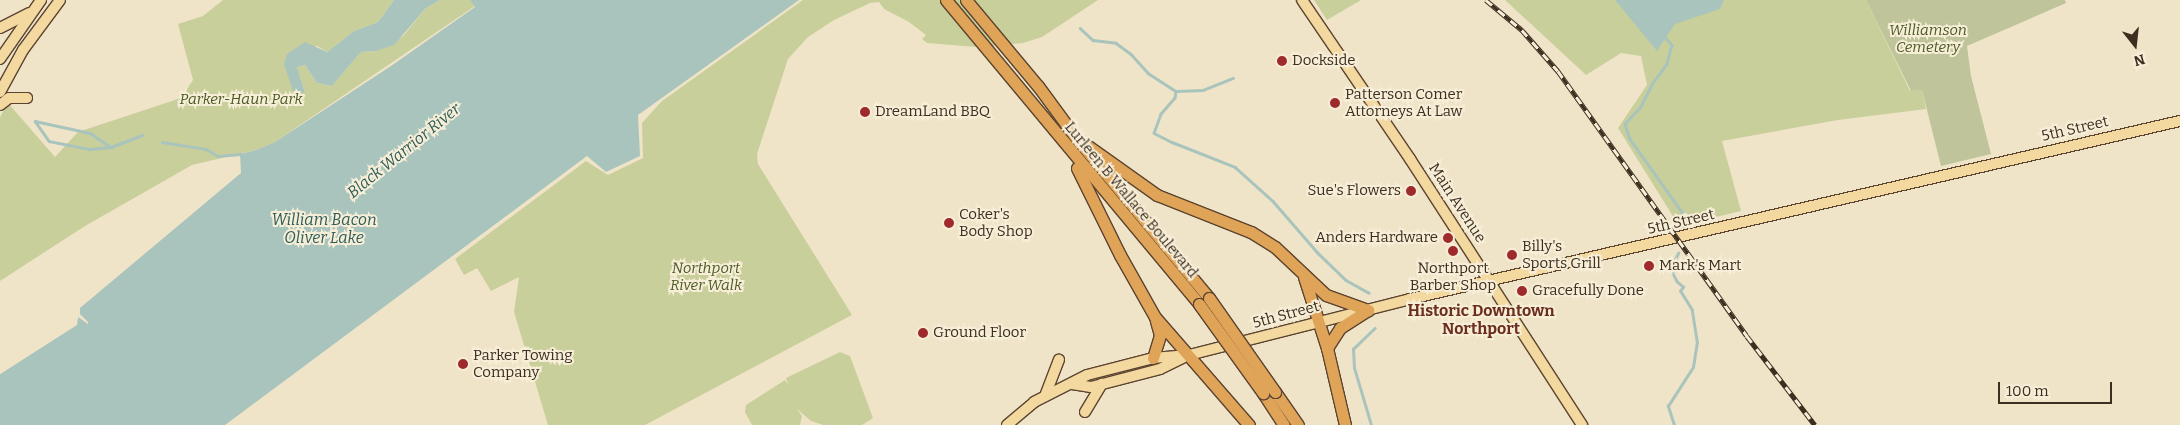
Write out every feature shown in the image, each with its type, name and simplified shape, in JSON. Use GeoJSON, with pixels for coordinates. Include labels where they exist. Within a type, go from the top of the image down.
{"type":"FeatureCollection","features":[{"type":"Feature","properties":{"kind":"highway","name":"Lurleen B Wallace Boulevard"},"geometry":{"type":"LineString","coordinates":[[946,0],[1066,146],[1204,301],[1284,425]]}},
{"type":"Feature","properties":{"kind":"highway","name":"Lurleen B Wallace Boulevard"},"geometry":{"type":"LineString","coordinates":[[966,0],[1038,86],[1077,139],[1276,392],[1298,425]]}},
{"type":"Feature","properties":{"kind":"highway"},"geometry":{"type":"LineString","coordinates":[[1077,139],[1157,195],[1251,232],[1275,247],[1304,277],[1326,295],[1368,310]]}},
{"type":"Feature","properties":{"kind":"highway"},"geometry":{"type":"LineString","coordinates":[[1066,146],[1120,255],[1155,317],[1249,425]]}},
{"type":"Feature","properties":{"kind":"highway"},"geometry":{"type":"LineString","coordinates":[[1304,277],[1327,348],[1344,425]]}},
{"type":"Feature","properties":{"kind":"highway"},"geometry":{"type":"LineString","coordinates":[[1327,348],[1340,328],[1368,310]]}},
{"type":"Feature","properties":{"kind":"highway"},"geometry":{"type":"LineString","coordinates":[[1153,358],[1160,335],[1155,317]]}},
{"type":"Feature","properties":{"kind":"main road"},"geometry":{"type":"LineString","coordinates":[[0,59],[41,0]]}},
{"type":"Feature","properties":{"kind":"main road"},"geometry":{"type":"LineString","coordinates":[[0,92],[4,76],[60,0]]}},
{"type":"Feature","properties":{"kind":"main road","name":"Main Avenue"},"geometry":{"type":"LineString","coordinates":[[1302,0],[1490,282],[1582,425]]}},
{"type":"Feature","properties":{"kind":"main road"},"geometry":{"type":"LineString","coordinates":[[0,28],[32,11]]}},
{"type":"Feature","properties":{"kind":"main road"},"geometry":{"type":"LineString","coordinates":[[0,105],[9,98],[27,98]]}},
{"type":"Feature","properties":{"kind":"main road","name":"5th Street"},"geometry":{"type":"LineString","coordinates":[[1072,384],[1091,387],[1160,369],[1189,356],[1318,322],[2180,121]]}},
{"type":"Feature","properties":{"kind":"main road","name":"5th Street"},"geometry":{"type":"LineString","coordinates":[[1072,384],[1087,375],[1153,358],[1189,356]]}},
{"type":"Feature","properties":{"kind":"main road"},"geometry":{"type":"LineString","coordinates":[[1044,396],[1059,360]]}},
{"type":"Feature","properties":{"kind":"main road"},"geometry":{"type":"LineString","coordinates":[[1007,425],[1014,417],[1044,396],[1072,384]]}},
{"type":"Feature","properties":{"kind":"main road"},"geometry":{"type":"LineString","coordinates":[[1085,412],[1102,384]]}},
{"type":"Feature","properties":{"kind":"green space","name":"Parker-Haun Park"},"geometry":{"type":"Polygon","coordinates":[[[223,0],[394,0],[378,22],[354,31],[327,52],[317,46],[287,54],[305,93],[297,67],[305,65],[317,83],[332,86],[361,52],[376,51],[403,36],[426,8],[440,0],[470,0],[475,6],[275,142],[256,150],[192,165],[85,226],[0,281],[0,117],[8,103],[55,157],[78,132],[181,98],[193,80],[178,24],[203,16],[223,0]]]}},
{"type":"Feature","properties":{"kind":"green space","name":"Northport River Walk"},"geometry":{"type":"Polygon","coordinates":[[[803,0],[1098,0],[1042,37],[1023,43],[976,47],[927,43],[922,39],[926,35],[909,22],[884,9],[879,2],[870,3],[834,20],[808,37],[788,59],[757,154],[758,164],[852,315],[645,425],[548,425],[514,312],[519,277],[491,291],[477,268],[464,275],[455,259],[586,161],[608,175],[643,158],[642,123],[662,101],[803,0]]]}},
{"type":"Feature","properties":{"kind":"green space"},"geometry":{"type":"Polygon","coordinates":[[[1314,0],[1361,0],[1327,20],[1314,0]]]}},
{"type":"Feature","properties":{"kind":"green space"},"geometry":{"type":"Polygon","coordinates":[[[1505,0],[1866,0],[1910,91],[1922,90],[1926,109],[1838,120],[1722,141],[1741,211],[1679,226],[1618,128],[1647,85],[1641,56],[1621,53],[1586,75],[1505,0]]]}},
{"type":"Feature","properties":{"kind":"green space","name":"Williamson Cemetery"},"geometry":{"type":"Polygon","coordinates":[[[1866,0],[2065,0],[2066,3],[1967,46],[1971,76],[1991,154],[1941,166],[1922,90],[1911,91],[1866,0]]]}},
{"type":"Feature","properties":{"kind":"green space"},"geometry":{"type":"Polygon","coordinates":[[[840,352],[850,356],[873,418],[862,425],[823,425],[811,421],[797,409],[802,416],[800,425],[752,425],[745,412],[746,405],[785,380],[788,385],[786,378],[840,352]]]}},
{"type":"Feature","properties":{"kind":"water"},"geometry":{"type":"Polygon","coordinates":[[[394,0],[440,0],[426,8],[394,45],[376,51],[361,52],[332,86],[317,83],[305,65],[297,67],[305,93],[293,91],[284,64],[287,54],[305,42],[327,52],[354,31],[378,22],[394,0]]]}},
{"type":"Feature","properties":{"kind":"water","name":"William Bacon Oliver Lake"},"geometry":{"type":"Polygon","coordinates":[[[470,0],[799,0],[638,115],[640,156],[606,172],[587,156],[225,425],[0,425],[0,374],[76,325],[80,308],[241,173],[240,154],[275,142],[391,66],[475,7],[470,0]]]}},
{"type":"Feature","properties":{"kind":"water"},"geometry":{"type":"Polygon","coordinates":[[[1615,0],[1724,0],[1720,9],[1675,24],[1657,51],[1615,0]]]}},
{"type":"Feature","properties":{"kind":"pier"},"geometry":{"type":"Polygon","coordinates":[[[80,305],[80,314],[88,324],[78,317],[77,325],[0,374],[0,371],[74,323],[80,305]]]}},
{"type":"Feature","properties":{"kind":"waterway"},"geometry":{"type":"LineString","coordinates":[[1080,28],[1093,40],[1116,43],[1131,54],[1148,73],[1176,91],[1175,98],[1161,114],[1154,133],[1235,167],[1273,201],[1318,253],[1346,280],[1369,293]]}},
{"type":"Feature","properties":{"kind":"waterway"},"geometry":{"type":"LineString","coordinates":[[1665,37],[1672,45],[1667,64],[1653,83],[1641,107],[1625,124],[1630,139],[1685,216],[1684,226]]}},
{"type":"Feature","properties":{"kind":"waterway"},"geometry":{"type":"LineString","coordinates":[[1176,91],[1203,90],[1233,78]]}},
{"type":"Feature","properties":{"kind":"waterway"},"geometry":{"type":"LineString","coordinates":[[35,121],[49,141],[89,149],[111,147],[142,135]]}},
{"type":"Feature","properties":{"kind":"waterway"},"geometry":{"type":"LineString","coordinates":[[35,121],[90,133],[111,147]]}},
{"type":"Feature","properties":{"kind":"waterway"},"geometry":{"type":"LineString","coordinates":[[162,142],[206,149],[218,156],[242,155]]}},
{"type":"Feature","properties":{"kind":"waterway"},"geometry":{"type":"LineString","coordinates":[[1674,425],[1668,406],[1693,367],[1697,343],[1692,310],[1680,291],[1683,287],[1677,282],[1670,269],[1678,253]]}},
{"type":"Feature","properties":{"kind":"waterway"},"geometry":{"type":"LineString","coordinates":[[1371,425],[1354,368],[1353,349],[1375,328]]}},
{"type":"Feature","properties":{"kind":"railway"},"geometry":{"type":"LineString","coordinates":[[1486,0],[1522,30],[1558,71],[1747,336],[1815,425]]}},
{"type":"Feature","properties":{"kind":"place","name":"Dockside"},"geometry":{"type":"Point","coordinates":[1282,61]}},
{"type":"Feature","properties":{"kind":"place","name":"Patterson Comer Attorneys At Law"},"geometry":{"type":"Point","coordinates":[1335,103]}},
{"type":"Feature","properties":{"kind":"place","name":"DreamLand BBQ"},"geometry":{"type":"Point","coordinates":[865,112]}},
{"type":"Feature","properties":{"kind":"place","name":"Sue's Flowers"},"geometry":{"type":"Point","coordinates":[1411,191]}},
{"type":"Feature","properties":{"kind":"place","name":"Coker's Body Shop"},"geometry":{"type":"Point","coordinates":[949,223]}},
{"type":"Feature","properties":{"kind":"place","name":"Anders Hardware"},"geometry":{"type":"Point","coordinates":[1448,238]}},
{"type":"Feature","properties":{"kind":"place","name":"Northport Barber Shop"},"geometry":{"type":"Point","coordinates":[1453,251]}},
{"type":"Feature","properties":{"kind":"place","name":"Billy's Sports Grill"},"geometry":{"type":"Point","coordinates":[1512,255]}},
{"type":"Feature","properties":{"kind":"place","name":"Mark's Mart"},"geometry":{"type":"Point","coordinates":[1649,266]}},
{"type":"Feature","properties":{"kind":"place","name":"Gracefully Done"},"geometry":{"type":"Point","coordinates":[1522,291]}},
{"type":"Feature","properties":{"kind":"place","name":"Ground Floor"},"geometry":{"type":"Point","coordinates":[923,333]}},
{"type":"Feature","properties":{"kind":"place","name":"Parker Towing Company"},"geometry":{"type":"Point","coordinates":[463,364]}},
{"type":"Feature","properties":{"kind":"district","name":"Historic Downtown Northport"},"geometry":{"type":"Point","coordinates":[1481,320]}},
{"type":"Feature","properties":{"kind":"water label","name":"Black Warrior River"},"geometry":{"type":"Point","coordinates":[404,151]}}]}
